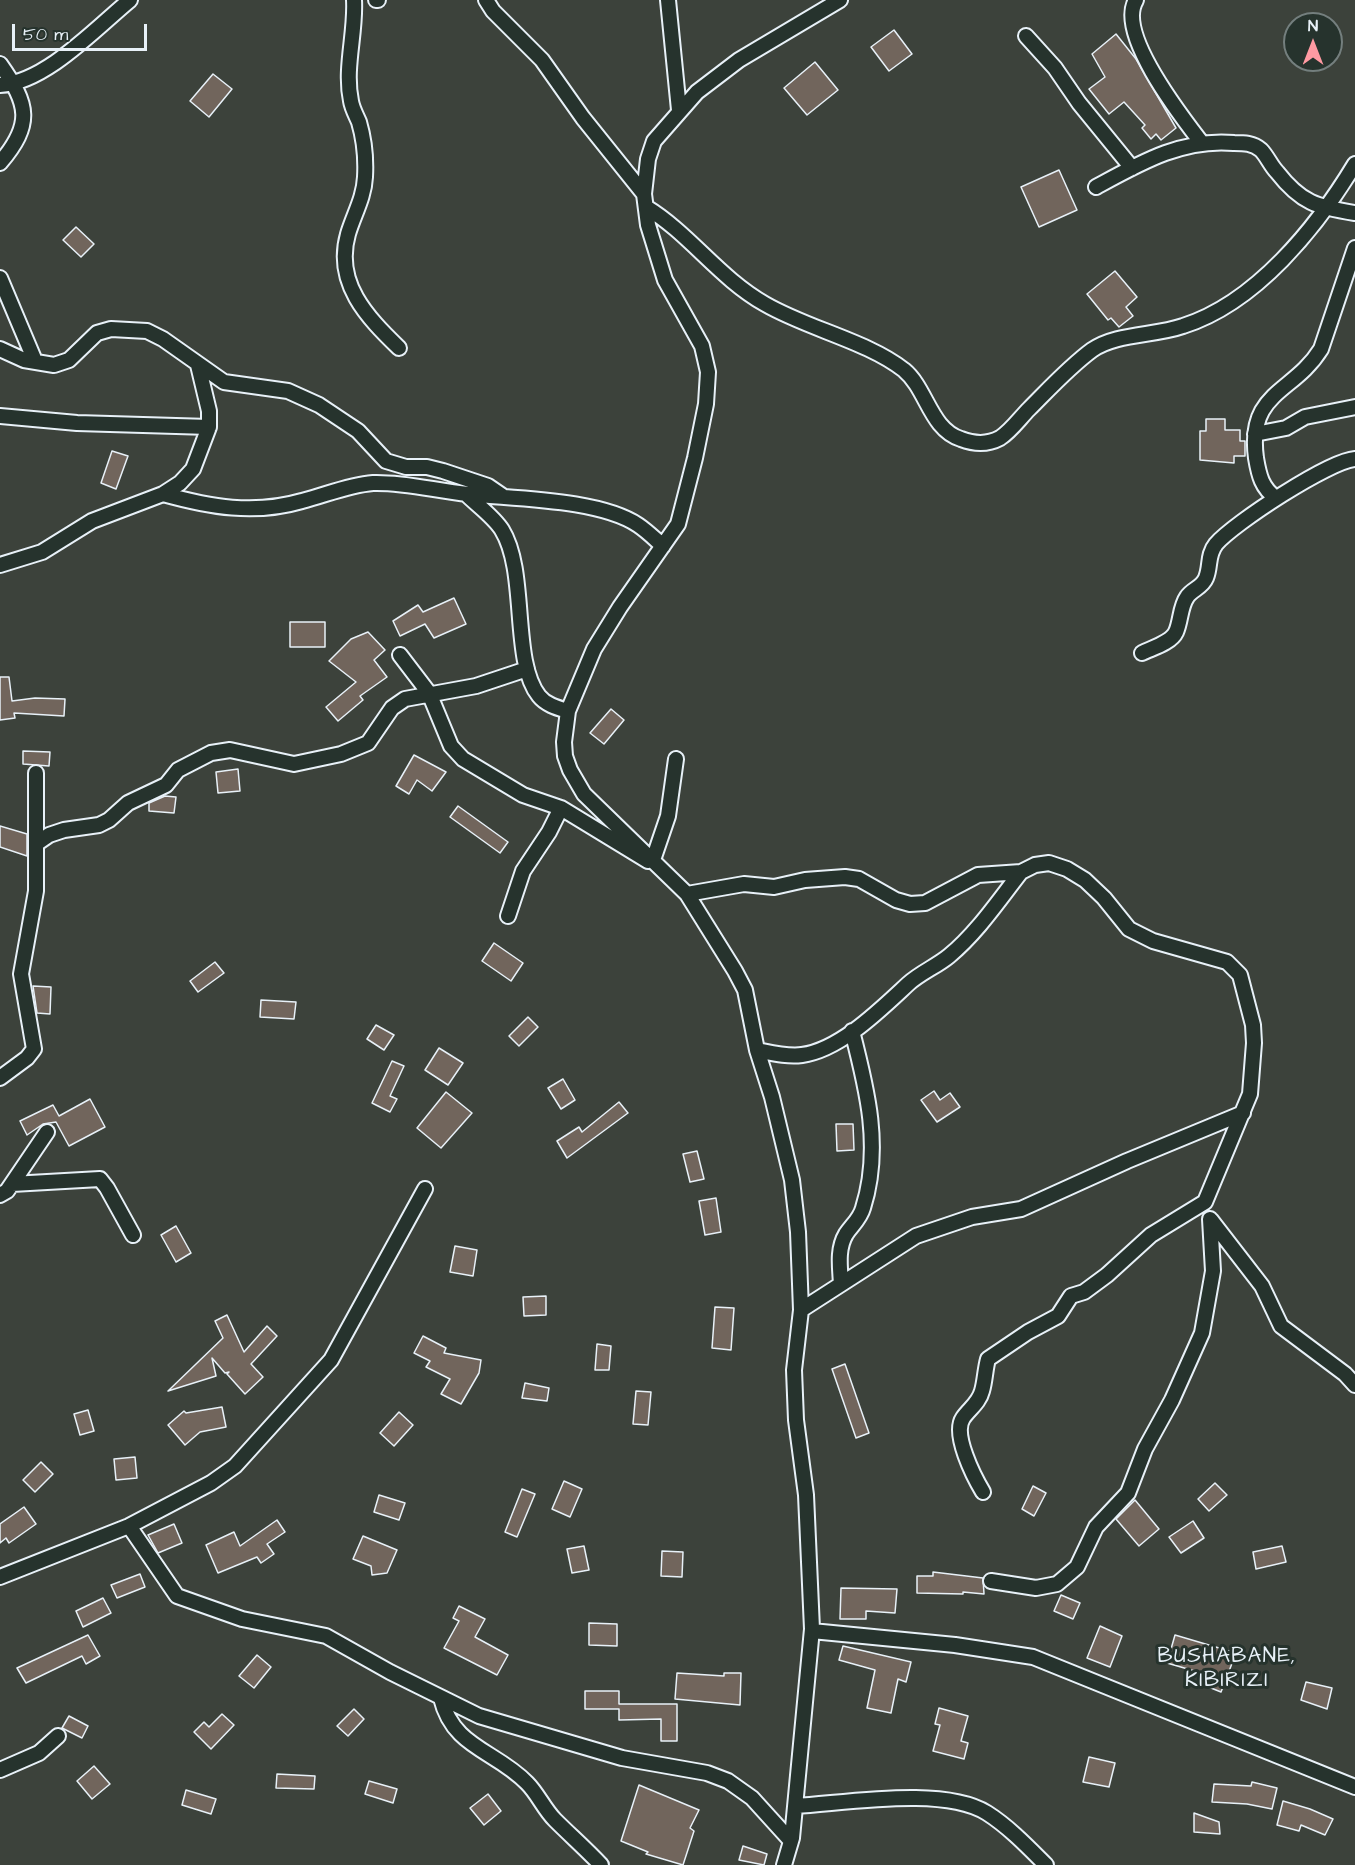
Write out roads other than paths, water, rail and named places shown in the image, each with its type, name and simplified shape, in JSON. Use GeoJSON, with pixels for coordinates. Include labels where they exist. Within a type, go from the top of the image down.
{"type":"FeatureCollection","features":[{"type":"Feature","properties":{"kind":"street"},"geometry":{"type":"LineString","coordinates":[[7,84],[45,68],[130,0]]}},
{"type":"Feature","properties":{"kind":"street"},"geometry":{"type":"LineString","coordinates":[[354,0],[356,25],[349,75],[351,101],[363,140],[365,177],[362,201],[348,235],[346,258],[350,291],[367,317],[399,348]]}},
{"type":"Feature","properties":{"kind":"street"},"geometry":{"type":"LineString","coordinates":[[486,0],[493,11],[542,60],[645,200],[734,283],[765,304],[827,334],[885,356],[907,373],[937,421],[958,438],[981,444],[1000,438],[1061,378],[1103,343],[1185,326],[1215,313],[1235,300],[1289,254],[1355,164]]}},
{"type":"Feature","properties":{"kind":"street"},"geometry":{"type":"LineString","coordinates":[[668,0],[679,110]]}},
{"type":"Feature","properties":{"kind":"street"},"geometry":{"type":"LineString","coordinates":[[784,1865],[791,1841],[796,1806],[812,1631],[806,1495],[796,1420],[794,1370],[801,1310],[798,1232],[792,1180],[772,1097],[757,1050],[745,990],[687,894],[584,794],[565,756],[568,711],[594,649],[620,607],[678,524],[706,404],[708,372],[702,346],[665,280],[655,253],[645,200],[648,159],[654,141],[679,110],[739,60],[840,0]]}},
{"type":"Feature","properties":{"kind":"street"},"geometry":{"type":"LineString","coordinates":[[1136,0],[1132,18],[1137,42],[1164,89],[1201,142]]}},
{"type":"Feature","properties":{"kind":"street"},"geometry":{"type":"LineString","coordinates":[[1026,36],[1055,69],[1079,103],[1105,132],[1132,168]]}},
{"type":"Feature","properties":{"kind":"street"},"geometry":{"type":"LineString","coordinates":[[0,64],[7,84],[22,106],[23,126],[16,142],[0,163]]}},
{"type":"Feature","properties":{"kind":"street"},"geometry":{"type":"LineString","coordinates":[[1096,187],[1161,154],[1201,142],[1251,144],[1261,150],[1286,184],[1303,200],[1324,208],[1355,213]]}},
{"type":"Feature","properties":{"kind":"street"},"geometry":{"type":"LineString","coordinates":[[1276,498],[1268,492],[1260,477],[1255,434],[1260,412],[1270,397],[1315,359],[1321,349],[1355,248]]}},
{"type":"Feature","properties":{"kind":"street"},"geometry":{"type":"LineString","coordinates":[[0,278],[35,361]]}},
{"type":"Feature","properties":{"kind":"street"},"geometry":{"type":"LineString","coordinates":[[0,349],[24,360],[54,365],[69,360],[97,333],[130,329],[147,331],[163,339],[224,382],[288,391],[319,405],[358,431],[386,461],[443,471],[488,486],[504,497]]}},
{"type":"Feature","properties":{"kind":"street"},"geometry":{"type":"LineString","coordinates":[[0,565],[42,552],[92,521],[163,494],[180,483],[193,469],[208,427],[209,411],[198,365]]}},
{"type":"Feature","properties":{"kind":"street"},"geometry":{"type":"LineString","coordinates":[[1255,434],[1286,428],[1305,417],[1355,407]]}},
{"type":"Feature","properties":{"kind":"street"},"geometry":{"type":"LineString","coordinates":[[0,416],[77,423],[208,427]]}},
{"type":"Feature","properties":{"kind":"street"},"geometry":{"type":"LineString","coordinates":[[1142,653],[1171,638],[1176,632],[1186,598],[1205,580],[1209,567],[1209,555],[1217,543],[1276,498],[1338,462],[1355,459]]}},
{"type":"Feature","properties":{"kind":"street"},"geometry":{"type":"LineString","coordinates":[[163,494],[214,507],[253,509],[303,501],[340,488],[373,483],[415,485],[466,494],[584,507],[616,515],[638,525],[663,546]]}},
{"type":"Feature","properties":{"kind":"street"},"geometry":{"type":"LineString","coordinates":[[466,494],[502,530],[511,554],[527,669],[540,697],[553,706],[568,711]]}},
{"type":"Feature","properties":{"kind":"street"},"geometry":{"type":"LineString","coordinates":[[400,655],[429,693],[451,746],[463,759],[524,795],[561,808],[623,848],[658,864]]}},
{"type":"Feature","properties":{"kind":"street"},"geometry":{"type":"LineString","coordinates":[[36,844],[49,835],[64,830],[99,825],[109,820],[128,803],[166,785],[178,770],[220,750],[294,764],[359,749],[374,737],[392,708],[405,699],[476,686],[527,669]]}},
{"type":"Feature","properties":{"kind":"street"},"geometry":{"type":"LineString","coordinates":[[658,864],[676,759]]}},
{"type":"Feature","properties":{"kind":"street"},"geometry":{"type":"LineString","coordinates":[[0,1078],[27,1058],[34,1049],[21,974],[33,911],[36,773]]}},
{"type":"Feature","properties":{"kind":"street"},"geometry":{"type":"LineString","coordinates":[[508,916],[523,871],[549,832],[561,808]]}},
{"type":"Feature","properties":{"kind":"street"},"geometry":{"type":"LineString","coordinates":[[687,894],[744,884],[774,887],[805,880],[845,877],[859,879],[896,900],[910,904],[925,903],[978,875],[1021,872],[1035,865],[1049,862],[1085,880],[1104,898],[1129,929],[1153,941],[1227,962],[1240,975],[1253,1024],[1254,1043],[1250,1094],[1205,1202],[1151,1235],[1107,1275],[1084,1292],[1071,1296],[1058,1316],[1028,1332],[988,1359],[982,1392],[974,1407],[962,1419],[958,1430],[974,1477],[983,1492]]}},
{"type":"Feature","properties":{"kind":"street"},"geometry":{"type":"LineString","coordinates":[[757,1050],[784,1055],[803,1055],[820,1049],[852,1031],[888,1004],[910,982],[950,956],[1021,872]]}},
{"type":"Feature","properties":{"kind":"street"},"geometry":{"type":"LineString","coordinates":[[841,1284],[841,1248],[863,1208],[871,1166],[872,1133],[869,1094],[852,1031]]}},
{"type":"Feature","properties":{"kind":"street"},"geometry":{"type":"LineString","coordinates":[[801,1310],[916,1236],[972,1217],[1021,1209],[1243,1113]]}},
{"type":"Feature","properties":{"kind":"street"},"geometry":{"type":"LineString","coordinates":[[0,1196],[12,1184],[47,1132]]}},
{"type":"Feature","properties":{"kind":"street"},"geometry":{"type":"LineString","coordinates":[[12,1184],[100,1179],[133,1235]]}},
{"type":"Feature","properties":{"kind":"street"},"geometry":{"type":"LineString","coordinates":[[0,1577],[129,1527],[211,1483],[235,1466],[331,1360],[425,1189]]}},
{"type":"Feature","properties":{"kind":"street"},"geometry":{"type":"LineString","coordinates":[[991,1581],[1036,1588],[1058,1584],[1077,1567],[1096,1527],[1128,1493],[1145,1449],[1172,1400],[1202,1332],[1213,1271],[1210,1219],[1205,1202]]}},
{"type":"Feature","properties":{"kind":"street"},"geometry":{"type":"LineString","coordinates":[[1210,1219],[1262,1286],[1281,1326],[1345,1374],[1355,1385]]}},
{"type":"Feature","properties":{"kind":"street"},"geometry":{"type":"LineString","coordinates":[[129,1527],[177,1596],[242,1619],[326,1636],[479,1716],[611,1755],[666,1768],[707,1773],[728,1781],[752,1798],[791,1841]]}},
{"type":"Feature","properties":{"kind":"street"},"geometry":{"type":"LineString","coordinates":[[812,1631],[955,1645],[1033,1657],[1355,1787]]}},
{"type":"Feature","properties":{"kind":"street"},"geometry":{"type":"LineString","coordinates":[[441,1698],[446,1718],[463,1738],[494,1757],[528,1784],[554,1819],[601,1865]]}},
{"type":"Feature","properties":{"kind":"street"},"geometry":{"type":"LineString","coordinates":[[0,1770],[39,1753],[58,1736]]}},
{"type":"Feature","properties":{"kind":"street"},"geometry":{"type":"LineString","coordinates":[[796,1806],[914,1798],[958,1801],[987,1813],[1046,1865]]}},
{"type":"Feature","properties":{"kind":"district","name":"BUSHABANE, KIBIRIZI"},"geometry":{"type":"Point","coordinates":[1227,1670]}}]}
